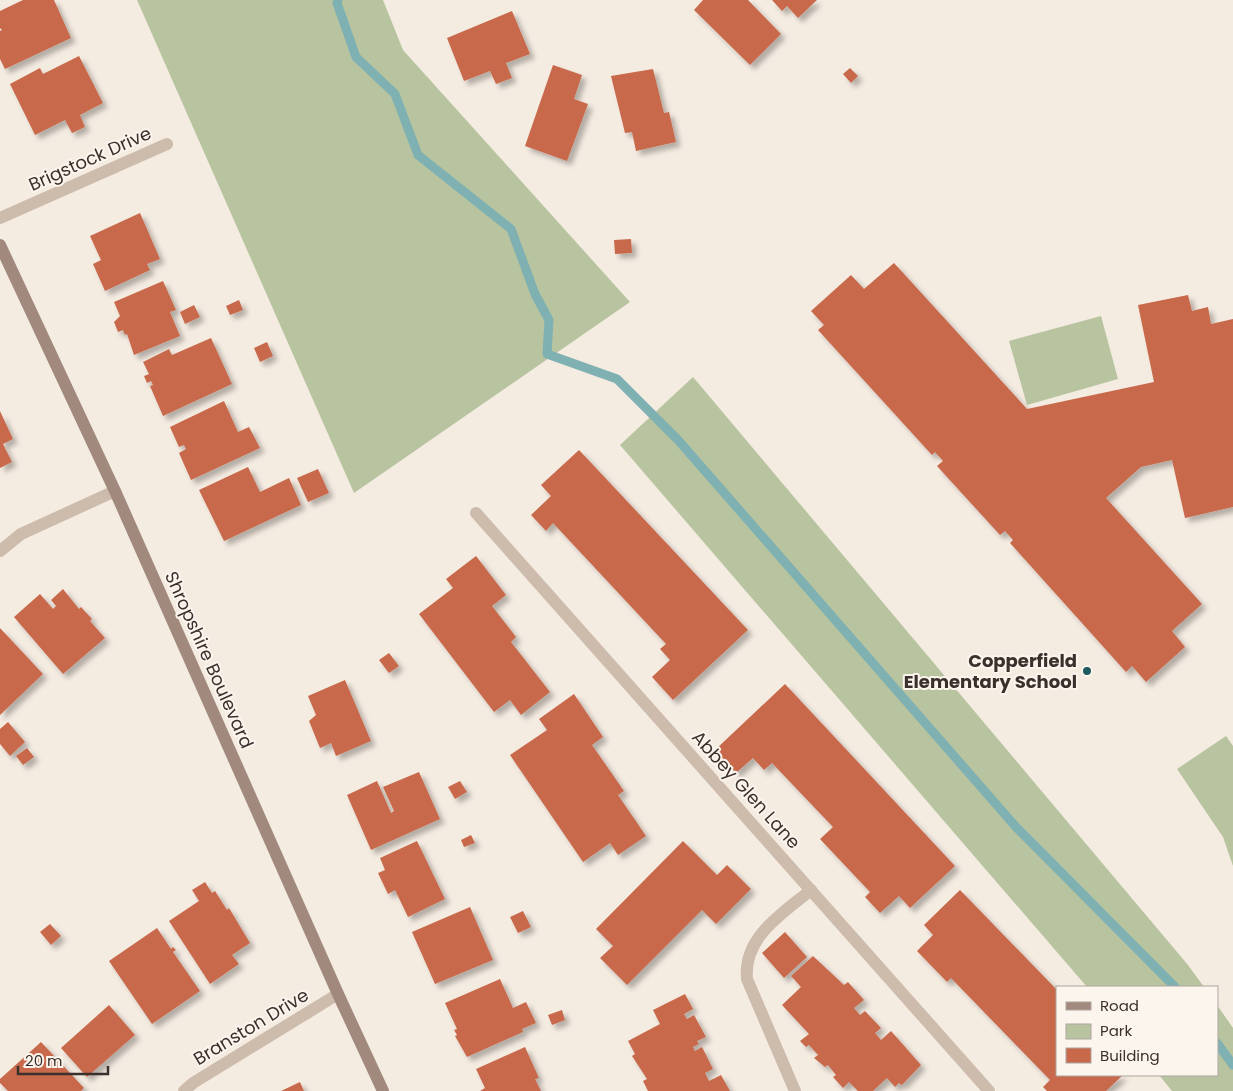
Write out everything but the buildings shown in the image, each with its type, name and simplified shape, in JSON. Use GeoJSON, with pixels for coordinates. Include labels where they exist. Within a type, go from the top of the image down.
{"type":"FeatureCollection","features":[{"type":"Feature","properties":{"kind":"street","name":"Brigstock Drive"},"geometry":{"type":"LineString","coordinates":[[0,218],[166,144]]}},
{"type":"Feature","properties":{"kind":"street","name":"Shropshire Boulevard"},"geometry":{"type":"LineString","coordinates":[[0,245],[115,491],[338,994],[383,1091]]}},
{"type":"Feature","properties":{"kind":"street"},"geometry":{"type":"LineString","coordinates":[[0,551],[21,534],[115,491]]}},
{"type":"Feature","properties":{"kind":"street","name":"Abbey Glen Lane"},"geometry":{"type":"LineString","coordinates":[[476,513],[989,1091]]}},
{"type":"Feature","properties":{"kind":"street"},"geometry":{"type":"LineString","coordinates":[[795,1091],[750,988],[745,964],[748,952],[757,939],[775,920],[811,890]]}},
{"type":"Feature","properties":{"kind":"street","name":"Branston Drive"},"geometry":{"type":"LineString","coordinates":[[184,1091],[193,1083],[338,994]]}},
{"type":"Feature","properties":{"kind":"green space"},"geometry":{"type":"Polygon","coordinates":[[[137,0],[383,0],[403,50],[630,302],[354,493],[137,0]]]}},
{"type":"Feature","properties":{"kind":"green space"},"geometry":{"type":"Polygon","coordinates":[[[1101,316],[1118,379],[1027,405],[1009,341],[1101,316]]]}},
{"type":"Feature","properties":{"kind":"green space"},"geometry":{"type":"Polygon","coordinates":[[[693,377],[1188,965],[1203,986],[1086,986],[620,445],[693,377]]]}},
{"type":"Feature","properties":{"kind":"green space"},"geometry":{"type":"Polygon","coordinates":[[[1226,736],[1233,746],[1233,866],[1223,837],[1177,769],[1226,736]]]}},
{"type":"Feature","properties":{"kind":"green space"},"geometry":{"type":"Polygon","coordinates":[[[1218,1006],[1233,1028],[1233,1091],[1172,1091],[1160,1076],[1218,1076],[1218,1006]]]}},
{"type":"Feature","properties":{"kind":"waterway"},"geometry":{"type":"LineString","coordinates":[[338,0],[337,3],[356,57],[395,94],[418,155],[511,229],[535,294],[549,320],[547,354],[617,379],[678,440],[1016,827],[1174,986]]}},
{"type":"Feature","properties":{"kind":"waterway"},"geometry":{"type":"LineString","coordinates":[[1218,1044],[1233,1065]]}},
{"type":"Feature","properties":{"kind":"place","name":"Copperfield Elementary School"},"geometry":{"type":"Point","coordinates":[1087,671]}}]}
